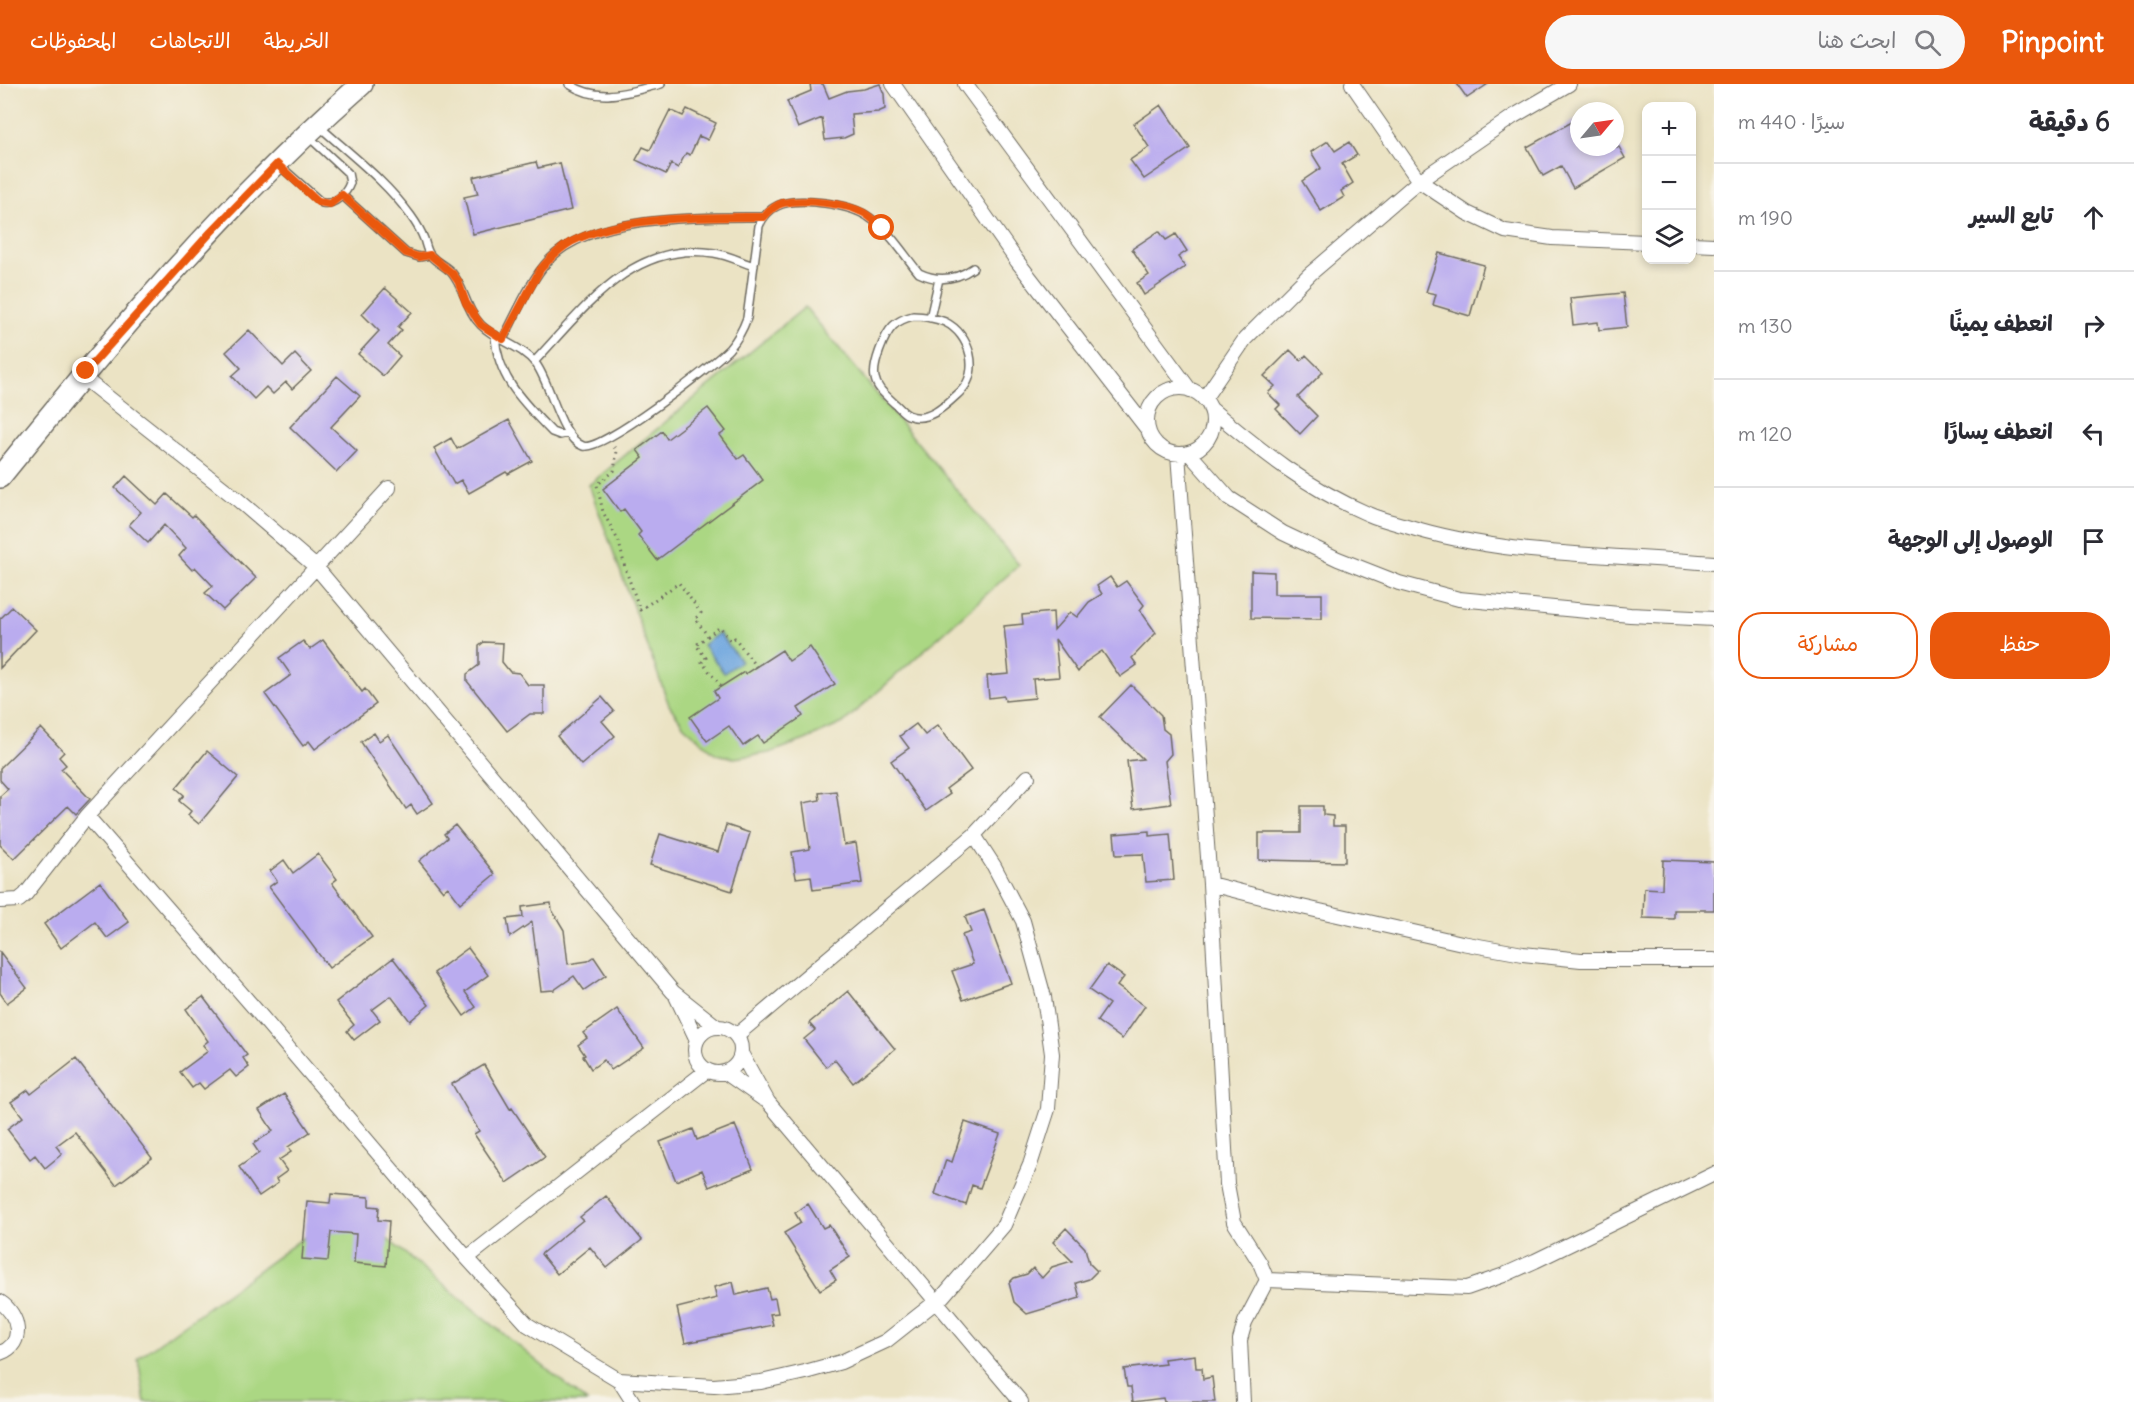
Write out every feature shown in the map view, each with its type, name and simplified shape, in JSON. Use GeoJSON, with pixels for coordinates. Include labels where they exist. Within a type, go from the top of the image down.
{"type":"FeatureCollection","features":[{"type":"Feature","properties":{"kind":"main road"},"geometry":{"type":"LineString","coordinates":[[0,477],[81,376],[211,232],[311,129],[362,84]]}},
{"type":"Feature","properties":{"kind":"street"},"geometry":{"type":"LineString","coordinates":[[893,84],[1017,261],[1159,447],[1168,452],[1183,454],[1199,448],[1207,440],[1212,430],[1213,419],[1207,403]]}},
{"type":"Feature","properties":{"kind":"street"},"geometry":{"type":"LineString","coordinates":[[965,84],[1190,390],[1262,452],[1312,486],[1369,515],[1440,537],[1571,555],[1714,563]]}},
{"type":"Feature","properties":{"kind":"street"},"geometry":{"type":"LineString","coordinates":[[1352,84],[1419,181],[1467,213],[1505,231],[1552,238],[1642,242]]}},
{"type":"Feature","properties":{"kind":"street"},"geometry":{"type":"LineString","coordinates":[[1207,403],[1245,339],[1310,274],[1419,181],[1515,116],[1569,84]]}},
{"type":"Feature","properties":{"kind":"street"},"geometry":{"type":"LineString","coordinates":[[1696,244],[1714,245]]}},
{"type":"Feature","properties":{"kind":"street"},"geometry":{"type":"LineString","coordinates":[[81,376],[237,499],[316,567],[674,992],[716,1026],[727,1028],[736,1035],[741,1044],[742,1055],[768,1102],[1021,1402]]}},
{"type":"Feature","properties":{"kind":"street"},"geometry":{"type":"LineString","coordinates":[[1148,430],[1149,410],[1161,394],[1180,388],[1190,390]]}},
{"type":"Feature","properties":{"kind":"street"},"geometry":{"type":"LineString","coordinates":[[1183,454],[1229,498],[1283,533],[1338,559],[1399,583],[1459,599],[1619,614],[1714,619]]}},
{"type":"Feature","properties":{"kind":"street"},"geometry":{"type":"LineString","coordinates":[[1183,454],[1227,1184],[1234,1222],[1260,1263],[1267,1280]]}},
{"type":"Feature","properties":{"kind":"street"},"geometry":{"type":"LineString","coordinates":[[0,901],[19,900],[25,895],[87,816],[389,488]]}},
{"type":"Feature","properties":{"kind":"street"},"geometry":{"type":"LineString","coordinates":[[736,1035],[974,835],[1028,777]]}},
{"type":"Feature","properties":{"kind":"street"},"geometry":{"type":"LineString","coordinates":[[87,816],[264,1019],[467,1258],[528,1325],[619,1380],[633,1402]]}},
{"type":"Feature","properties":{"kind":"street"},"geometry":{"type":"LineString","coordinates":[[619,1380],[714,1386],[761,1382],[841,1362],[886,1341],[936,1302],[1005,1225],[1030,1165],[1048,1109],[1052,1054],[1044,998],[1023,921],[994,866],[974,835]]}},
{"type":"Feature","properties":{"kind":"street"},"geometry":{"type":"LineString","coordinates":[[1210,884],[1462,943],[1523,954],[1581,960],[1714,960]]}},
{"type":"Feature","properties":{"kind":"street"},"geometry":{"type":"LineString","coordinates":[[674,992],[696,1040]]}},
{"type":"Feature","properties":{"kind":"street"},"geometry":{"type":"LineString","coordinates":[[716,1026],[704,1030],[696,1040],[694,1051],[698,1062],[706,1071],[716,1074],[726,1073],[736,1066],[742,1055]]}},
{"type":"Feature","properties":{"kind":"street"},"geometry":{"type":"LineString","coordinates":[[467,1258],[706,1071]]}},
{"type":"Feature","properties":{"kind":"street"},"geometry":{"type":"LineString","coordinates":[[726,1073],[768,1102]]}},
{"type":"Feature","properties":{"kind":"street"},"geometry":{"type":"LineString","coordinates":[[1267,1280],[1467,1288],[1535,1261],[1714,1174]]}},
{"type":"Feature","properties":{"kind":"street"},"geometry":{"type":"LineString","coordinates":[[1243,1402],[1239,1340],[1245,1322],[1267,1280]]}},
{"type":"Feature","properties":{"kind":"street"},"geometry":{"type":"LineString","coordinates":[[0,1302],[12,1314],[17,1330],[16,1342],[0,1353]]}},
{"type":"Feature","properties":{"kind":"lane"},"geometry":{"type":"LineString","coordinates":[[568,84],[581,92],[593,95],[609,95],[661,84]]}},
{"type":"Feature","properties":{"kind":"lane"},"geometry":{"type":"LineString","coordinates":[[277,164],[318,202],[330,204],[342,195],[350,183],[348,173],[311,129]]}},
{"type":"Feature","properties":{"kind":"lane"},"geometry":{"type":"LineString","coordinates":[[311,129],[389,189],[418,226],[430,255],[452,273],[472,313],[481,325],[522,350],[534,362],[547,383],[568,433],[577,443],[586,447],[609,438],[650,410],[730,347],[747,318],[759,226],[770,210],[784,203],[809,202],[853,208],[873,219],[919,273],[939,279],[957,277],[973,268]]}},
{"type":"Feature","properties":{"kind":"lane"},"geometry":{"type":"LineString","coordinates":[[342,195],[406,253],[419,257],[430,255]]}},
{"type":"Feature","properties":{"kind":"lane"},"geometry":{"type":"LineString","coordinates":[[503,339],[540,270],[556,252],[583,237],[640,223],[708,217],[764,217]]}},
{"type":"Feature","properties":{"kind":"lane"},"geometry":{"type":"LineString","coordinates":[[534,362],[606,287],[625,272],[641,264],[675,253],[703,252],[722,255],[754,266]]}},
{"type":"Feature","properties":{"kind":"lane"},"geometry":{"type":"LineString","coordinates":[[930,318],[939,279]]}},
{"type":"Feature","properties":{"kind":"lane"},"geometry":{"type":"LineString","coordinates":[[913,316],[930,318],[945,322],[962,337],[971,357],[969,377],[963,389],[938,411],[923,416],[907,415],[880,389],[874,371],[889,331],[894,325],[913,316]]}},
{"type":"Feature","properties":{"kind":"lane"},"geometry":{"type":"LineString","coordinates":[[495,335],[498,362],[509,383],[552,432],[560,435],[568,433]]}},
{"type":"Feature","properties":{"kind":"path"},"geometry":{"type":"LineString","coordinates":[[609,438],[617,451],[614,471],[597,485],[603,512],[619,542],[625,568],[640,610],[679,583],[701,613],[695,619],[708,636]]}},
{"type":"Feature","properties":{"kind":"path"},"geometry":{"type":"LineString","coordinates":[[721,687],[702,662],[706,658],[696,645],[720,627],[730,640],[735,638],[756,667]]}},
{"type":"Feature","properties":{"kind":"green space"},"geometry":{"type":"Polygon","coordinates":[[[805,307],[1019,565],[843,723],[769,753],[734,758],[716,754],[684,726],[669,705],[589,485],[805,307]]]}},
{"type":"Feature","properties":{"kind":"green space"},"geometry":{"type":"Polygon","coordinates":[[[347,1206],[587,1402],[145,1402],[138,1358],[347,1206]]]}},
{"type":"Feature","properties":{"kind":"water"},"geometry":{"type":"Polygon","coordinates":[[[719,633],[741,661],[724,673],[703,645],[719,633]]]}},
{"type":"Feature","properties":{"kind":"building"},"geometry":{"type":"Polygon","coordinates":[[[810,84],[823,84],[829,98],[847,91],[880,84],[884,94],[885,109],[878,112],[851,114],[853,134],[844,138],[825,140],[822,118],[798,128],[787,101],[811,91],[810,84]]]}},
{"type":"Feature","properties":{"kind":"building"},"geometry":{"type":"Polygon","coordinates":[[[1457,84],[1488,84],[1467,98],[1457,84]]]}},
{"type":"Feature","properties":{"kind":"building"},"geometry":{"type":"Polygon","coordinates":[[[1161,105],[1190,148],[1144,179],[1130,160],[1149,147],[1134,124],[1161,105]]]}},
{"type":"Feature","properties":{"kind":"building"},"geometry":{"type":"Polygon","coordinates":[[[687,109],[716,123],[708,140],[699,136],[690,155],[686,153],[678,168],[671,164],[666,174],[636,160],[643,147],[650,150],[670,110],[683,116],[687,109]]]}},
{"type":"Feature","properties":{"kind":"building"},"geometry":{"type":"Polygon","coordinates":[[[1570,123],[1570,156],[1624,156],[1625,158],[1573,188],[1561,166],[1543,176],[1527,147],[1570,123]]]}},
{"type":"Feature","properties":{"kind":"building"},"geometry":{"type":"Polygon","coordinates":[[[1328,141],[1335,151],[1349,142],[1357,155],[1342,164],[1353,183],[1341,191],[1344,197],[1321,211],[1302,181],[1321,168],[1311,152],[1328,141]]]}},
{"type":"Feature","properties":{"kind":"building"},"geometry":{"type":"Polygon","coordinates":[[[536,162],[538,168],[560,163],[571,210],[473,234],[464,197],[478,194],[473,177],[536,162]]]}},
{"type":"Feature","properties":{"kind":"building"},"geometry":{"type":"Polygon","coordinates":[[[1159,231],[1166,240],[1176,234],[1187,251],[1178,257],[1185,267],[1144,295],[1137,283],[1149,275],[1132,249],[1159,231]]]}},
{"type":"Feature","properties":{"kind":"building"},"geometry":{"type":"Polygon","coordinates":[[[1439,253],[1484,265],[1470,316],[1433,305],[1436,294],[1426,292],[1439,253]]]}},
{"type":"Feature","properties":{"kind":"building"},"geometry":{"type":"Polygon","coordinates":[[[385,288],[412,312],[398,327],[402,330],[388,345],[400,356],[383,376],[358,354],[379,331],[362,314],[385,288]]]}},
{"type":"Feature","properties":{"kind":"building"},"geometry":{"type":"Polygon","coordinates":[[[1623,293],[1627,327],[1599,330],[1598,322],[1573,325],[1570,298],[1623,293]]]}},
{"type":"Feature","properties":{"kind":"building"},"geometry":{"type":"Polygon","coordinates":[[[249,330],[283,366],[295,354],[311,371],[292,389],[286,382],[273,394],[266,387],[254,399],[232,376],[241,368],[226,352],[249,330]]]}},
{"type":"Feature","properties":{"kind":"building"},"geometry":{"type":"Polygon","coordinates":[[[1290,350],[1301,361],[1306,355],[1323,372],[1298,397],[1317,416],[1300,434],[1276,409],[1280,405],[1268,393],[1275,386],[1264,376],[1290,350]]]}},
{"type":"Feature","properties":{"kind":"building"},"geometry":{"type":"Polygon","coordinates":[[[337,376],[360,396],[331,427],[357,451],[337,472],[290,427],[337,376]]]}},
{"type":"Feature","properties":{"kind":"building"},"geometry":{"type":"Polygon","coordinates":[[[708,408],[726,431],[720,435],[738,459],[744,455],[763,480],[657,560],[638,535],[641,532],[624,509],[620,512],[603,489],[643,458],[637,450],[662,431],[667,439],[708,408]]]}},
{"type":"Feature","properties":{"kind":"building"},"geometry":{"type":"Polygon","coordinates":[[[509,420],[532,461],[508,474],[506,472],[469,493],[461,480],[454,484],[434,448],[451,438],[457,449],[509,420]]]}},
{"type":"Feature","properties":{"kind":"building"},"geometry":{"type":"Polygon","coordinates":[[[126,476],[157,505],[167,494],[192,517],[194,515],[256,578],[223,610],[205,593],[213,586],[195,567],[192,570],[179,556],[186,548],[164,525],[148,543],[129,525],[141,512],[115,488],[126,476]]]}},
{"type":"Feature","properties":{"kind":"building"},"geometry":{"type":"Polygon","coordinates":[[[1251,571],[1274,572],[1274,594],[1322,594],[1322,619],[1251,618],[1251,571]]]}},
{"type":"Feature","properties":{"kind":"building"},"geometry":{"type":"Polygon","coordinates":[[[1110,577],[1117,587],[1126,581],[1144,605],[1140,610],[1156,633],[1132,658],[1137,665],[1120,677],[1102,651],[1086,662],[1078,672],[1055,639],[1059,677],[1033,679],[1035,698],[1005,701],[1004,696],[989,698],[987,676],[1009,674],[1004,626],[1023,624],[1022,615],[1053,612],[1054,630],[1070,612],[1077,617],[1089,602],[1102,594],[1097,586],[1110,577]]]}},
{"type":"Feature","properties":{"kind":"building"},"geometry":{"type":"Polygon","coordinates":[[[12,607],[36,630],[0,668],[0,619],[12,607]]]}},
{"type":"Feature","properties":{"kind":"building"},"geometry":{"type":"Polygon","coordinates":[[[323,640],[362,692],[365,689],[376,704],[315,749],[309,741],[303,746],[265,694],[291,675],[279,658],[303,641],[310,649],[323,640]]]}},
{"type":"Feature","properties":{"kind":"building"},"geometry":{"type":"Polygon","coordinates":[[[484,642],[503,643],[502,662],[510,672],[519,673],[528,685],[544,685],[544,714],[530,714],[507,731],[467,681],[467,674],[479,665],[479,646],[484,642]]]}},
{"type":"Feature","properties":{"kind":"building"},"geometry":{"type":"Polygon","coordinates":[[[810,647],[835,684],[798,708],[803,716],[763,743],[758,736],[743,746],[729,726],[707,741],[690,717],[718,698],[714,691],[782,650],[789,661],[810,647]]]}},
{"type":"Feature","properties":{"kind":"building"},"geometry":{"type":"Polygon","coordinates":[[[1131,685],[1161,715],[1163,729],[1169,734],[1171,754],[1165,761],[1171,804],[1133,809],[1127,761],[1143,759],[1100,717],[1131,685]]]}},
{"type":"Feature","properties":{"kind":"building"},"geometry":{"type":"Polygon","coordinates":[[[602,697],[614,711],[602,721],[615,736],[581,765],[557,736],[602,697]]]}},
{"type":"Feature","properties":{"kind":"building"},"geometry":{"type":"Polygon","coordinates":[[[916,724],[925,735],[938,725],[971,770],[946,789],[950,794],[926,811],[891,761],[909,748],[900,736],[916,724]]]}},
{"type":"Feature","properties":{"kind":"building"},"geometry":{"type":"Polygon","coordinates":[[[41,728],[64,752],[59,757],[66,765],[61,769],[90,799],[76,814],[68,806],[14,859],[0,845],[0,796],[8,789],[0,780],[0,768],[41,728]]]}},
{"type":"Feature","properties":{"kind":"building"},"geometry":{"type":"Polygon","coordinates":[[[374,733],[379,741],[388,735],[433,803],[417,814],[411,805],[406,809],[361,742],[374,733]]]}},
{"type":"Feature","properties":{"kind":"building"},"geometry":{"type":"Polygon","coordinates":[[[207,751],[238,777],[199,824],[188,815],[191,811],[179,801],[184,795],[176,788],[207,751]]]}},
{"type":"Feature","properties":{"kind":"building"},"geometry":{"type":"Polygon","coordinates":[[[836,791],[844,845],[856,843],[862,883],[813,890],[811,876],[796,878],[792,852],[810,849],[803,803],[820,800],[819,793],[836,791]]]}},
{"type":"Feature","properties":{"kind":"building"},"geometry":{"type":"Polygon","coordinates":[[[1301,806],[1323,806],[1323,815],[1333,816],[1333,826],[1345,826],[1345,862],[1259,860],[1259,833],[1301,833],[1301,806]]]}},
{"type":"Feature","properties":{"kind":"building"},"geometry":{"type":"Polygon","coordinates":[[[455,825],[495,874],[460,903],[448,887],[443,891],[419,861],[447,838],[444,834],[455,825]]]}},
{"type":"Feature","properties":{"kind":"building"},"geometry":{"type":"Polygon","coordinates":[[[726,825],[750,833],[732,891],[650,865],[660,834],[718,852],[726,825]]]}},
{"type":"Feature","properties":{"kind":"building"},"geometry":{"type":"Polygon","coordinates":[[[1149,831],[1149,836],[1170,834],[1174,880],[1146,882],[1143,854],[1116,855],[1114,834],[1149,831]]]}},
{"type":"Feature","properties":{"kind":"building"},"geometry":{"type":"Polygon","coordinates":[[[318,854],[337,879],[332,883],[372,937],[329,968],[269,887],[277,881],[270,871],[284,860],[293,873],[318,854]]]}},
{"type":"Feature","properties":{"kind":"building"},"geometry":{"type":"Polygon","coordinates":[[[1663,860],[1714,862],[1714,910],[1674,910],[1674,919],[1643,918],[1644,888],[1662,889],[1663,860]]]}},
{"type":"Feature","properties":{"kind":"building"},"geometry":{"type":"Polygon","coordinates":[[[100,882],[129,922],[107,938],[95,922],[61,948],[44,924],[100,882]]]}},
{"type":"Feature","properties":{"kind":"building"},"geometry":{"type":"Polygon","coordinates":[[[551,903],[552,910],[564,930],[568,964],[588,961],[594,957],[606,975],[584,990],[574,976],[554,990],[541,991],[532,922],[510,937],[507,919],[523,917],[522,907],[551,903]]]}},
{"type":"Feature","properties":{"kind":"building"},"geometry":{"type":"Polygon","coordinates":[[[984,910],[1011,983],[963,1000],[952,971],[973,964],[962,935],[971,932],[965,917],[984,910]]]}},
{"type":"Feature","properties":{"kind":"building"},"geometry":{"type":"Polygon","coordinates":[[[468,948],[488,975],[465,992],[476,1007],[464,1016],[434,973],[468,948]]]}},
{"type":"Feature","properties":{"kind":"building"},"geometry":{"type":"Polygon","coordinates":[[[0,952],[27,988],[7,1003],[0,993],[0,952]]]}},
{"type":"Feature","properties":{"kind":"building"},"geometry":{"type":"Polygon","coordinates":[[[393,958],[429,1005],[410,1021],[391,996],[372,1010],[380,1020],[354,1040],[347,1031],[354,1025],[336,1002],[393,958]]]}},
{"type":"Feature","properties":{"kind":"building"},"geometry":{"type":"Polygon","coordinates":[[[1107,965],[1124,977],[1117,986],[1145,1006],[1122,1039],[1097,1021],[1109,1004],[1089,990],[1107,965]]]}},
{"type":"Feature","properties":{"kind":"building"},"geometry":{"type":"Polygon","coordinates":[[[848,991],[895,1049],[853,1083],[835,1060],[826,1067],[804,1039],[815,1030],[809,1023],[848,991]]]}},
{"type":"Feature","properties":{"kind":"building"},"geometry":{"type":"Polygon","coordinates":[[[203,997],[247,1055],[243,1058],[249,1067],[236,1077],[230,1070],[204,1089],[199,1083],[192,1088],[180,1072],[208,1051],[203,1045],[208,1041],[186,1009],[203,997]]]}},
{"type":"Feature","properties":{"kind":"building"},"geometry":{"type":"Polygon","coordinates":[[[617,1009],[644,1048],[611,1070],[604,1060],[591,1069],[578,1045],[587,1038],[583,1033],[617,1009]]]}},
{"type":"Feature","properties":{"kind":"building"},"geometry":{"type":"Polygon","coordinates":[[[76,1059],[152,1158],[116,1185],[75,1132],[56,1146],[62,1154],[45,1168],[35,1155],[30,1159],[7,1129],[23,1117],[11,1102],[28,1090],[31,1094],[76,1059]]]}},
{"type":"Feature","properties":{"kind":"building"},"geometry":{"type":"Polygon","coordinates":[[[484,1065],[510,1109],[512,1108],[545,1157],[507,1183],[474,1134],[479,1131],[452,1084],[484,1065]]]}},
{"type":"Feature","properties":{"kind":"building"},"geometry":{"type":"Polygon","coordinates":[[[284,1094],[310,1132],[288,1147],[291,1152],[279,1160],[287,1171],[276,1179],[278,1183],[259,1196],[239,1167],[259,1153],[253,1144],[273,1131],[259,1110],[284,1094]]]}},
{"type":"Feature","properties":{"kind":"building"},"geometry":{"type":"Polygon","coordinates":[[[965,1122],[1000,1134],[980,1188],[972,1185],[966,1205],[935,1194],[946,1160],[952,1162],[965,1122]]]}},
{"type":"Feature","properties":{"kind":"building"},"geometry":{"type":"Polygon","coordinates":[[[735,1125],[753,1169],[709,1187],[702,1170],[676,1181],[660,1142],[693,1129],[697,1140],[735,1125]]]}},
{"type":"Feature","properties":{"kind":"building"},"geometry":{"type":"Polygon","coordinates":[[[331,1194],[369,1197],[369,1206],[379,1207],[378,1220],[389,1221],[386,1266],[354,1263],[356,1234],[331,1232],[328,1261],[302,1259],[307,1201],[330,1203],[331,1194]]]}},
{"type":"Feature","properties":{"kind":"building"},"geometry":{"type":"Polygon","coordinates":[[[606,1196],[642,1240],[607,1268],[590,1247],[557,1274],[541,1254],[583,1220],[580,1217],[606,1196]]]}},
{"type":"Feature","properties":{"kind":"building"},"geometry":{"type":"Polygon","coordinates":[[[808,1204],[823,1228],[829,1225],[850,1257],[830,1270],[836,1280],[820,1290],[784,1233],[801,1223],[795,1213],[808,1204]]]}},
{"type":"Feature","properties":{"kind":"building"},"geometry":{"type":"Polygon","coordinates":[[[1066,1228],[1085,1248],[1089,1263],[1097,1271],[1089,1279],[1076,1283],[1080,1298],[1027,1314],[1014,1302],[1009,1283],[1014,1278],[1027,1274],[1033,1268],[1042,1278],[1052,1267],[1072,1261],[1053,1242],[1066,1228]]]}},
{"type":"Feature","properties":{"kind":"building"},"geometry":{"type":"Polygon","coordinates":[[[733,1282],[736,1295],[767,1288],[770,1299],[775,1298],[778,1313],[770,1314],[773,1325],[685,1343],[677,1308],[717,1298],[714,1287],[733,1282]]]}},
{"type":"Feature","properties":{"kind":"building"},"geometry":{"type":"Polygon","coordinates":[[[1195,1355],[1196,1368],[1202,1368],[1203,1379],[1212,1377],[1215,1402],[1164,1402],[1163,1398],[1133,1402],[1131,1387],[1127,1387],[1124,1369],[1165,1364],[1164,1359],[1195,1355]]]}},
{"type":"Feature","properties":{"kind":"route"},"geometry":{"type":"LineString","coordinates":[[86,371],[211,232],[277,164],[318,202],[330,204],[342,195],[406,253],[419,257],[430,255],[445,266],[458,281],[466,303],[481,325],[503,339],[540,270],[556,252],[597,232],[640,223],[708,217],[764,217],[770,210],[784,203],[809,202],[853,208],[873,219],[882,228]]}}]}
